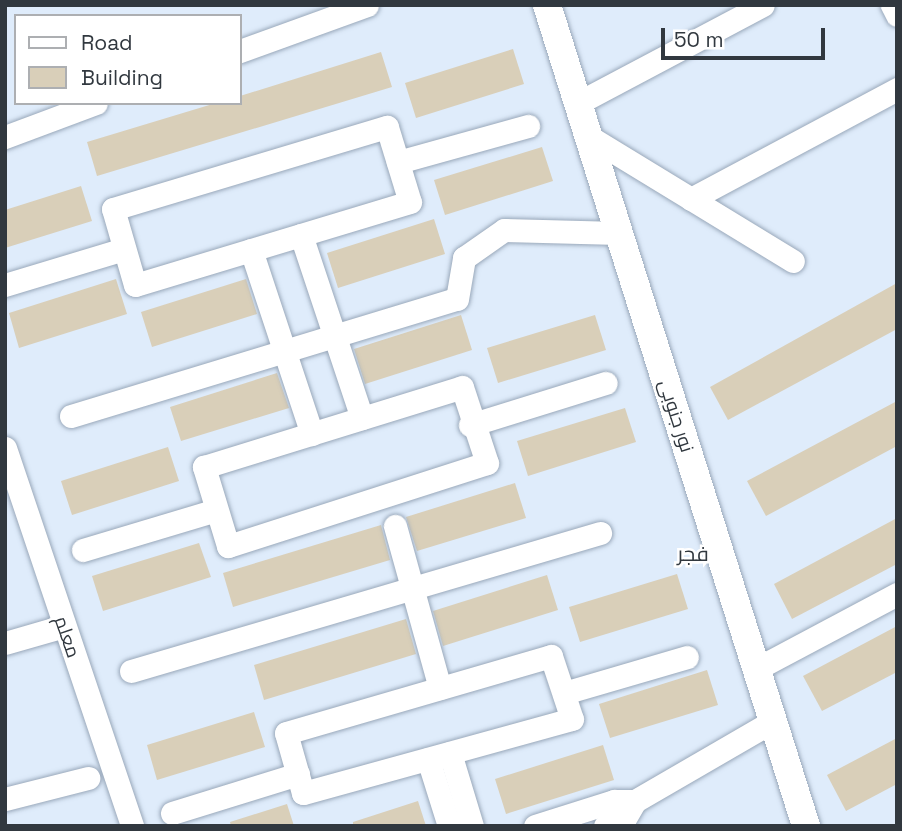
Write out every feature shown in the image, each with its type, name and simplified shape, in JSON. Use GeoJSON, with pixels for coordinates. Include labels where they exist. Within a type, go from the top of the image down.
{"type":"FeatureCollection","features":[{"type":"Feature","properties":{"kind":"main road","name":"نور جنوبی"},"geometry":{"type":"LineString","coordinates":[[547,5],[806,826]]}},
{"type":"Feature","properties":{"kind":"street"},"geometry":{"type":"LineString","coordinates":[[242,50],[367,5]]}},
{"type":"Feature","properties":{"kind":"street"},"geometry":{"type":"LineString","coordinates":[[578,103],[763,5]]}},
{"type":"Feature","properties":{"kind":"street"},"geometry":{"type":"LineString","coordinates":[[892,5],[897,15]]}},
{"type":"Feature","properties":{"kind":"street"},"geometry":{"type":"LineString","coordinates":[[691,200],[897,89]]}},
{"type":"Feature","properties":{"kind":"street"},"geometry":{"type":"LineString","coordinates":[[5,136],[90,105]]}},
{"type":"Feature","properties":{"kind":"street"},"geometry":{"type":"LineString","coordinates":[[398,162],[528,126]]}},
{"type":"Feature","properties":{"kind":"street"},"geometry":{"type":"LineString","coordinates":[[387,127],[410,202],[301,235],[135,285],[113,209],[387,127]]}},
{"type":"Feature","properties":{"kind":"street"},"geometry":{"type":"LineString","coordinates":[[588,136],[793,261]]}},
{"type":"Feature","properties":{"kind":"street"},"geometry":{"type":"LineString","coordinates":[[71,416],[457,299],[464,258],[504,230],[619,233]]}},
{"type":"Feature","properties":{"kind":"street"},"geometry":{"type":"LineString","coordinates":[[301,235],[331,337],[362,418]]}},
{"type":"Feature","properties":{"kind":"street"},"geometry":{"type":"LineString","coordinates":[[5,285],[124,249]]}},
{"type":"Feature","properties":{"kind":"street"},"geometry":{"type":"LineString","coordinates":[[251,250],[312,433]]}},
{"type":"Feature","properties":{"kind":"street"},"geometry":{"type":"LineString","coordinates":[[470,425],[607,383]]}},
{"type":"Feature","properties":{"kind":"street"},"geometry":{"type":"LineString","coordinates":[[462,387],[470,425],[487,463],[228,546],[204,467],[462,387]]}},
{"type":"Feature","properties":{"kind":"street","name":"معلم"},"geometry":{"type":"LineString","coordinates":[[5,448],[132,826]]}},
{"type":"Feature","properties":{"kind":"street"},"geometry":{"type":"LineString","coordinates":[[83,550],[216,510]]}},
{"type":"Feature","properties":{"kind":"street"},"geometry":{"type":"LineString","coordinates":[[395,526],[440,688]]}},
{"type":"Feature","properties":{"kind":"street"},"geometry":{"type":"LineString","coordinates":[[131,671],[600,533]]}},
{"type":"Feature","properties":{"kind":"street"},"geometry":{"type":"LineString","coordinates":[[756,669],[897,594]]}},
{"type":"Feature","properties":{"kind":"street"},"geometry":{"type":"LineString","coordinates":[[5,643],[64,626]]}},
{"type":"Feature","properties":{"kind":"street"},"geometry":{"type":"LineString","coordinates":[[551,656],[564,693],[572,719],[303,793],[286,733],[551,656]]}},
{"type":"Feature","properties":{"kind":"street"},"geometry":{"type":"LineString","coordinates":[[564,693],[687,657]]}},
{"type":"Feature","properties":{"kind":"street"},"geometry":{"type":"LineString","coordinates":[[605,826],[624,820],[635,801],[773,721]]}},
{"type":"Feature","properties":{"kind":"street"},"geometry":{"type":"LineString","coordinates":[[439,756],[449,826]]}},
{"type":"Feature","properties":{"kind":"street"},"geometry":{"type":"LineString","coordinates":[[439,756],[472,826]]}},
{"type":"Feature","properties":{"kind":"street"},"geometry":{"type":"LineString","coordinates":[[172,813],[298,774]]}},
{"type":"Feature","properties":{"kind":"street"},"geometry":{"type":"LineString","coordinates":[[5,799],[88,778]]}},
{"type":"Feature","properties":{"kind":"street"},"geometry":{"type":"LineString","coordinates":[[535,826],[614,801],[635,801]]}},
{"type":"Feature","properties":{"kind":"building"},"geometry":{"type":"Polygon","coordinates":[[[513,49],[524,84],[416,118],[405,83],[513,49]]]}},
{"type":"Feature","properties":{"kind":"building"},"geometry":{"type":"Polygon","coordinates":[[[381,52],[392,87],[97,176],[87,142],[209,105],[242,105],[242,95],[381,52]]]}},
{"type":"Feature","properties":{"kind":"building"},"geometry":{"type":"Polygon","coordinates":[[[542,147],[553,181],[445,215],[434,180],[542,147]]]}},
{"type":"Feature","properties":{"kind":"building"},"geometry":{"type":"Polygon","coordinates":[[[81,186],[92,221],[5,248],[5,210],[81,186]]]}},
{"type":"Feature","properties":{"kind":"building"},"geometry":{"type":"Polygon","coordinates":[[[434,219],[445,254],[338,288],[327,253],[434,219]]]}},
{"type":"Feature","properties":{"kind":"building"},"geometry":{"type":"Polygon","coordinates":[[[116,279],[127,314],[19,348],[9,313],[116,279]]]}},
{"type":"Feature","properties":{"kind":"building"},"geometry":{"type":"Polygon","coordinates":[[[246,279],[257,314],[152,347],[141,312],[246,279]]]}},
{"type":"Feature","properties":{"kind":"building"},"geometry":{"type":"Polygon","coordinates":[[[897,283],[897,329],[728,420],[710,387],[897,283]]]}},
{"type":"Feature","properties":{"kind":"building"},"geometry":{"type":"Polygon","coordinates":[[[461,315],[472,350],[365,384],[354,349],[461,315]]]}},
{"type":"Feature","properties":{"kind":"building"},"geometry":{"type":"Polygon","coordinates":[[[595,315],[606,350],[498,383],[487,348],[595,315]]]}},
{"type":"Feature","properties":{"kind":"building"},"geometry":{"type":"Polygon","coordinates":[[[277,373],[289,408],[181,441],[170,407],[277,373]]]}},
{"type":"Feature","properties":{"kind":"building"},"geometry":{"type":"Polygon","coordinates":[[[897,401],[897,446],[766,516],[747,481],[897,401]]]}},
{"type":"Feature","properties":{"kind":"building"},"geometry":{"type":"Polygon","coordinates":[[[625,408],[636,442],[528,476],[517,441],[625,408]]]}},
{"type":"Feature","properties":{"kind":"building"},"geometry":{"type":"Polygon","coordinates":[[[168,447],[179,481],[72,515],[61,481],[168,447]]]}},
{"type":"Feature","properties":{"kind":"building"},"geometry":{"type":"Polygon","coordinates":[[[515,483],[526,518],[417,551],[406,517],[515,483]]]}},
{"type":"Feature","properties":{"kind":"building"},"geometry":{"type":"Polygon","coordinates":[[[897,518],[897,564],[792,619],[774,584],[897,518]]]}},
{"type":"Feature","properties":{"kind":"building"},"geometry":{"type":"Polygon","coordinates":[[[381,525],[390,560],[233,607],[223,573],[381,525]]]}},
{"type":"Feature","properties":{"kind":"building"},"geometry":{"type":"Polygon","coordinates":[[[199,543],[211,577],[103,611],[92,576],[199,543]]]}},
{"type":"Feature","properties":{"kind":"building"},"geometry":{"type":"Polygon","coordinates":[[[677,574],[688,609],[580,642],[569,607],[677,574]]]}},
{"type":"Feature","properties":{"kind":"building"},"geometry":{"type":"Polygon","coordinates":[[[547,575],[558,610],[443,646],[433,611],[547,575]]]}},
{"type":"Feature","properties":{"kind":"building"},"geometry":{"type":"Polygon","coordinates":[[[406,619],[416,654],[264,700],[254,665],[406,619]]]}},
{"type":"Feature","properties":{"kind":"building"},"geometry":{"type":"Polygon","coordinates":[[[897,626],[897,672],[822,711],[803,676],[897,626]]]}},
{"type":"Feature","properties":{"kind":"building"},"geometry":{"type":"Polygon","coordinates":[[[707,670],[718,705],[610,738],[599,704],[707,670]]]}},
{"type":"Feature","properties":{"kind":"building"},"geometry":{"type":"Polygon","coordinates":[[[254,712],[265,747],[157,780],[147,745],[254,712]]]}},
{"type":"Feature","properties":{"kind":"building"},"geometry":{"type":"Polygon","coordinates":[[[897,738],[897,784],[846,811],[827,775],[897,738]]]}},
{"type":"Feature","properties":{"kind":"building"},"geometry":{"type":"Polygon","coordinates":[[[603,745],[614,780],[506,814],[495,779],[603,745]]]}},
{"type":"Feature","properties":{"kind":"building"},"geometry":{"type":"Polygon","coordinates":[[[418,801],[426,826],[353,826],[353,822],[418,801]]]}},
{"type":"Feature","properties":{"kind":"building"},"geometry":{"type":"Polygon","coordinates":[[[287,804],[294,826],[231,826],[230,822],[287,804]]]}},
{"type":"Feature","properties":{"kind":"district","name":"فجر"},"geometry":{"type":"Point","coordinates":[693,554]}}]}
